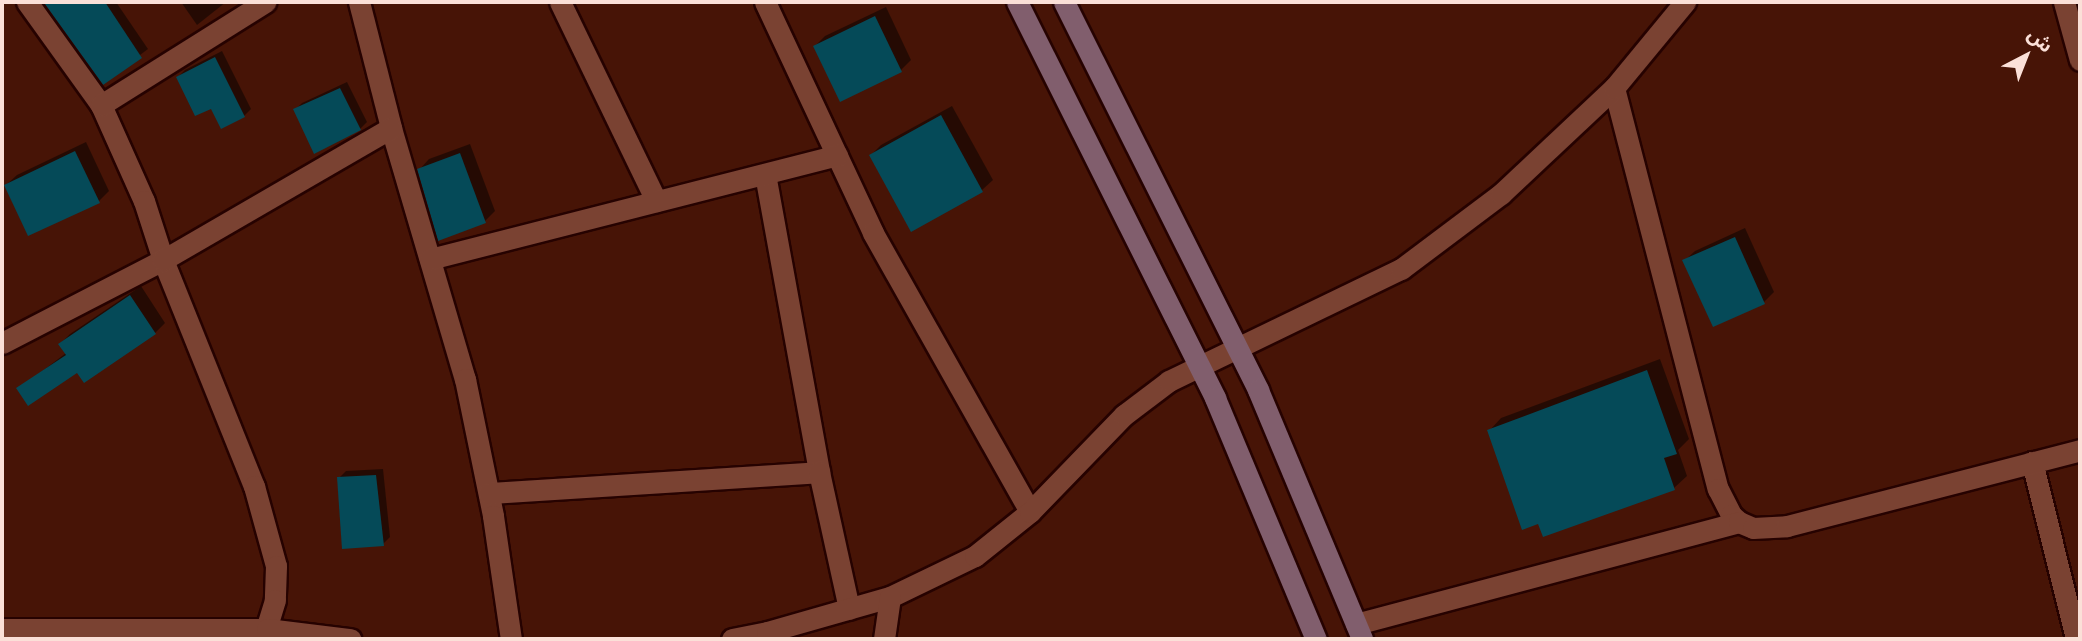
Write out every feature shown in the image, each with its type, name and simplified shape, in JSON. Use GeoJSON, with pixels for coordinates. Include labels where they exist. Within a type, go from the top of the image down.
{"type":"FeatureCollection","features":[{"type":"Feature","properties":{"kind":"street"},"geometry":{"type":"LineString","coordinates":[[27,2],[101,105],[144,201],[163,260],[223,404],[269,533],[276,566],[275,600],[265,634]]}},
{"type":"Feature","properties":{"kind":"street"},"geometry":{"type":"LineString","coordinates":[[101,105],[265,2]]}},
{"type":"Feature","properties":{"kind":"street"},"geometry":{"type":"LineString","coordinates":[[359,2],[391,128],[465,379],[489,494],[511,639]]}},
{"type":"Feature","properties":{"kind":"street"},"geometry":{"type":"LineString","coordinates":[[560,2],[656,201]]}},
{"type":"Feature","properties":{"kind":"street"},"geometry":{"type":"LineString","coordinates":[[765,2],[873,233],[1030,512]]}},
{"type":"Feature","properties":{"kind":"street"},"geometry":{"type":"LineString","coordinates":[[1017,2],[1199,366],[1270,526],[1316,639]]}},
{"type":"Feature","properties":{"kind":"street"},"geometry":{"type":"LineString","coordinates":[[1064,2],[1237,348],[1318,529],[1359,632],[1739,522]]}},
{"type":"Feature","properties":{"kind":"street"},"geometry":{"type":"LineString","coordinates":[[732,639],[890,597],[975,556],[1030,512],[1124,415],[1169,381],[1401,268],[1501,194],[1614,88],[1685,2]]}},
{"type":"Feature","properties":{"kind":"street"},"geometry":{"type":"LineString","coordinates":[[2064,2],[2080,60]]}},
{"type":"Feature","properties":{"kind":"street"},"geometry":{"type":"LineString","coordinates":[[1614,88],[1718,489],[1731,515],[1739,522],[1754,528],[1787,526],[2080,450]]}},
{"type":"Feature","properties":{"kind":"street"},"geometry":{"type":"LineString","coordinates":[[2,343],[163,260],[391,128]]}},
{"type":"Feature","properties":{"kind":"street"},"geometry":{"type":"LineString","coordinates":[[430,259],[837,155]]}},
{"type":"Feature","properties":{"kind":"street"},"geometry":{"type":"LineString","coordinates":[[765,174],[819,472],[849,609]]}},
{"type":"Feature","properties":{"kind":"street"},"geometry":{"type":"LineString","coordinates":[[2032,463],[2076,639]]}},
{"type":"Feature","properties":{"kind":"street"},"geometry":{"type":"LineString","coordinates":[[489,494],[819,472]]}},
{"type":"Feature","properties":{"kind":"street"},"geometry":{"type":"LineString","coordinates":[[884,639],[890,597]]}},
{"type":"Feature","properties":{"kind":"street"},"geometry":{"type":"LineString","coordinates":[[2,629],[265,634],[349,639]]}},
{"type":"Feature","properties":{"kind":"building"},"geometry":{"type":"Polygon","coordinates":[[[43,2],[105,2],[142,58],[103,85],[43,2]]]}},
{"type":"Feature","properties":{"kind":"building"},"geometry":{"type":"Polygon","coordinates":[[[875,16],[902,72],[840,102],[813,46],[875,16]]]}},
{"type":"Feature","properties":{"kind":"building"},"geometry":{"type":"Polygon","coordinates":[[[215,57],[245,117],[221,129],[211,109],[195,116],[176,77],[215,57]]]}},
{"type":"Feature","properties":{"kind":"building"},"geometry":{"type":"Polygon","coordinates":[[[340,88],[361,130],[314,154],[293,109],[340,88]]]}},
{"type":"Feature","properties":{"kind":"building"},"geometry":{"type":"Polygon","coordinates":[[[941,115],[983,192],[911,232],[869,155],[941,115]]]}},
{"type":"Feature","properties":{"kind":"building"},"geometry":{"type":"Polygon","coordinates":[[[75,151],[100,203],[28,236],[4,185],[75,151]]]}},
{"type":"Feature","properties":{"kind":"building"},"geometry":{"type":"Polygon","coordinates":[[[460,153],[486,223],[438,241],[417,169],[460,153]]]}},
{"type":"Feature","properties":{"kind":"building"},"geometry":{"type":"Polygon","coordinates":[[[1735,237],[1765,304],[1713,327],[1682,260],[1735,237]]]}},
{"type":"Feature","properties":{"kind":"building"},"geometry":{"type":"Polygon","coordinates":[[[130,295],[156,334],[84,383],[77,373],[28,406],[16,388],[66,355],[58,344],[130,295]]]}},
{"type":"Feature","properties":{"kind":"building"},"geometry":{"type":"Polygon","coordinates":[[[1647,370],[1677,454],[1664,458],[1675,490],[1543,537],[1538,524],[1522,530],[1487,430],[1647,370]]]}},
{"type":"Feature","properties":{"kind":"building"},"geometry":{"type":"Polygon","coordinates":[[[376,475],[384,546],[342,549],[337,477],[376,475]]]}}]}
